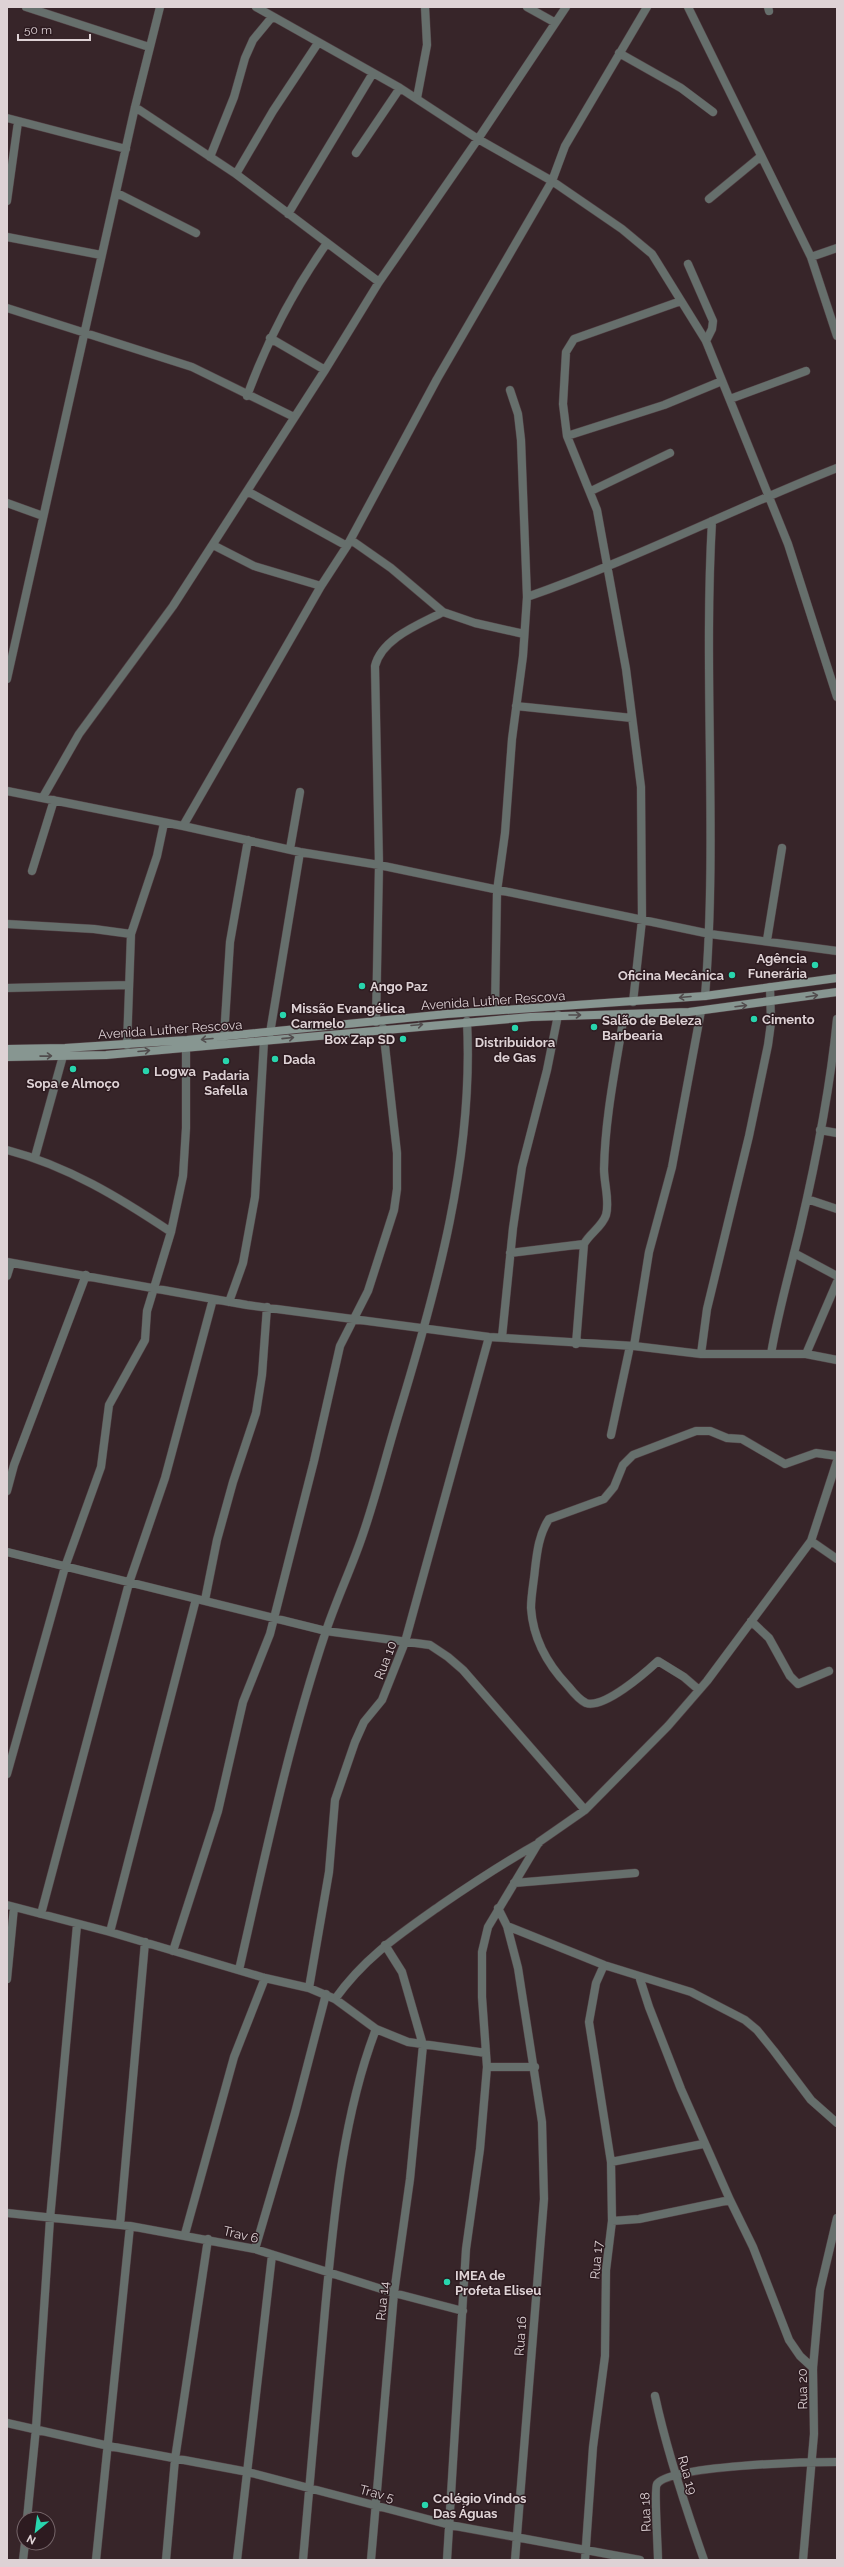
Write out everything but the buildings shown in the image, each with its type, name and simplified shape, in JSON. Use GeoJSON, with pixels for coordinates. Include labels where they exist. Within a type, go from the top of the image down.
{"type":"FeatureCollection","features":[{"type":"Feature","properties":{"kind":"main road","name":"Avenida Luther Rescova"},"geometry":{"type":"LineString","coordinates":[[7,1049],[127,1046],[495,1010],[705,996],[837,978]]}},
{"type":"Feature","properties":{"kind":"main road","name":"Avenida Luther Rescova"},"geometry":{"type":"LineString","coordinates":[[7,1056],[63,1056],[186,1048],[383,1028],[558,1015],[624,1015],[701,1011],[837,992]]}},
{"type":"Feature","properties":{"kind":"street"},"geometry":{"type":"LineString","coordinates":[[26,7],[149,48]]}},
{"type":"Feature","properties":{"kind":"street"},"geometry":{"type":"LineString","coordinates":[[7,679],[83,333],[117,193],[135,107],[160,7]]}},
{"type":"Feature","properties":{"kind":"street"},"geometry":{"type":"LineString","coordinates":[[256,7],[373,72],[417,98],[478,140],[552,181],[622,229],[652,254],[706,341],[788,544],[836,692]]}},
{"type":"Feature","properties":{"kind":"street"},"geometry":{"type":"LineString","coordinates":[[417,98],[427,45],[425,7]]}},
{"type":"Feature","properties":{"kind":"street"},"geometry":{"type":"LineString","coordinates":[[527,7],[554,22]]}},
{"type":"Feature","properties":{"kind":"street"},"geometry":{"type":"LineString","coordinates":[[43,797],[100,704],[173,606],[213,545],[325,370],[379,282],[478,140],[554,22],[566,7]]}},
{"type":"Feature","properties":{"kind":"street"},"geometry":{"type":"LineString","coordinates":[[183,826],[321,586],[349,543],[437,379],[552,181],[565,146],[647,7]]}},
{"type":"Feature","properties":{"kind":"street"},"geometry":{"type":"LineString","coordinates":[[688,7],[708,50],[726,80],[760,157],[811,257],[837,336]]}},
{"type":"Feature","properties":{"kind":"street"},"geometry":{"type":"LineString","coordinates":[[210,157],[234,97],[244,58],[253,40],[272,17]]}},
{"type":"Feature","properties":{"kind":"street"},"geometry":{"type":"LineString","coordinates":[[236,174],[273,111],[318,42]]}},
{"type":"Feature","properties":{"kind":"street"},"geometry":{"type":"LineString","coordinates":[[619,53],[681,88],[713,112]]}},
{"type":"Feature","properties":{"kind":"street"},"geometry":{"type":"LineString","coordinates":[[288,214],[373,72]]}},
{"type":"Feature","properties":{"kind":"street"},"geometry":{"type":"LineString","coordinates":[[356,153],[400,88]]}},
{"type":"Feature","properties":{"kind":"street"},"geometry":{"type":"LineString","coordinates":[[135,107],[236,174],[379,282]]}},
{"type":"Feature","properties":{"kind":"street"},"geometry":{"type":"LineString","coordinates":[[7,118],[126,149]]}},
{"type":"Feature","properties":{"kind":"street"},"geometry":{"type":"LineString","coordinates":[[7,201],[18,122]]}},
{"type":"Feature","properties":{"kind":"street"},"geometry":{"type":"LineString","coordinates":[[709,199],[760,157]]}},
{"type":"Feature","properties":{"kind":"street"},"geometry":{"type":"LineString","coordinates":[[117,193],[196,233]]}},
{"type":"Feature","properties":{"kind":"street"},"geometry":{"type":"LineString","coordinates":[[7,236],[102,255]]}},
{"type":"Feature","properties":{"kind":"street"},"geometry":{"type":"LineString","coordinates":[[247,396],[270,338],[297,287],[327,243]]}},
{"type":"Feature","properties":{"kind":"street"},"geometry":{"type":"LineString","coordinates":[[811,257],[837,248]]}},
{"type":"Feature","properties":{"kind":"street"},"geometry":{"type":"LineString","coordinates":[[688,264],[713,321],[712,329],[706,341]]}},
{"type":"Feature","properties":{"kind":"street"},"geometry":{"type":"LineString","coordinates":[[633,1002],[642,920],[641,787],[609,566],[597,510],[567,436],[563,404],[566,352],[571,342],[682,301]]}},
{"type":"Feature","properties":{"kind":"street"},"geometry":{"type":"LineString","coordinates":[[7,308],[192,367],[247,396],[294,417]]}},
{"type":"Feature","properties":{"kind":"street"},"geometry":{"type":"LineString","coordinates":[[270,338],[325,370]]}},
{"type":"Feature","properties":{"kind":"street"},"geometry":{"type":"LineString","coordinates":[[730,399],[806,371]]}},
{"type":"Feature","properties":{"kind":"street"},"geometry":{"type":"LineString","coordinates":[[567,436],[657,407],[722,381]]}},
{"type":"Feature","properties":{"kind":"street"},"geometry":{"type":"LineString","coordinates":[[495,1010],[497,890],[505,833],[527,597],[521,440],[518,414],[510,390]]}},
{"type":"Feature","properties":{"kind":"street"},"geometry":{"type":"LineString","coordinates":[[590,491],[670,453]]}},
{"type":"Feature","properties":{"kind":"street"},"geometry":{"type":"LineString","coordinates":[[527,597],[609,566],[769,495],[837,468]]}},
{"type":"Feature","properties":{"kind":"street"},"geometry":{"type":"LineString","coordinates":[[247,491],[349,543],[391,568],[443,612],[475,623],[524,634]]}},
{"type":"Feature","properties":{"kind":"street"},"geometry":{"type":"LineString","coordinates":[[7,503],[43,516]]}},
{"type":"Feature","properties":{"kind":"street"},"geometry":{"type":"LineString","coordinates":[[705,996],[710,934],[710,595],[712,521]]}},
{"type":"Feature","properties":{"kind":"street"},"geometry":{"type":"LineString","coordinates":[[213,545],[254,566],[321,586]]}},
{"type":"Feature","properties":{"kind":"street"},"geometry":{"type":"LineString","coordinates":[[376,1022],[380,865],[375,666],[381,651],[398,638],[443,612]]}},
{"type":"Feature","properties":{"kind":"street"},"geometry":{"type":"LineString","coordinates":[[516,706],[632,718]]}},
{"type":"Feature","properties":{"kind":"street"},"geometry":{"type":"LineString","coordinates":[[7,791],[183,826],[300,852],[380,865],[710,934],[767,940],[837,951]]}},
{"type":"Feature","properties":{"kind":"street"},"geometry":{"type":"LineString","coordinates":[[290,849],[300,792]]}},
{"type":"Feature","properties":{"kind":"street"},"geometry":{"type":"LineString","coordinates":[[32,871],[54,800]]}},
{"type":"Feature","properties":{"kind":"street"},"geometry":{"type":"LineString","coordinates":[[127,1046],[131,934],[157,856],[164,823]]}},
{"type":"Feature","properties":{"kind":"street"},"geometry":{"type":"LineString","coordinates":[[224,1037],[230,942],[248,840]]}},
{"type":"Feature","properties":{"kind":"street"},"geometry":{"type":"LineString","coordinates":[[767,940],[782,848]]}},
{"type":"Feature","properties":{"kind":"street"},"geometry":{"type":"LineString","coordinates":[[270,1033],[300,852]]}},
{"type":"Feature","properties":{"kind":"street"},"geometry":{"type":"LineString","coordinates":[[7,924],[94,929],[131,934]]}},
{"type":"Feature","properties":{"kind":"street"},"geometry":{"type":"LineString","coordinates":[[7,988],[129,985]]}},
{"type":"Feature","properties":{"kind":"street"},"geometry":{"type":"LineString","coordinates":[[701,1354],[707,1309],[749,1136],[768,1045],[771,1002],[770,987]]}},
{"type":"Feature","properties":{"kind":"street"},"geometry":{"type":"LineString","coordinates":[[611,1435],[632,1346],[649,1252],[672,1167],[701,1011]]}},
{"type":"Feature","properties":{"kind":"street"},"geometry":{"type":"LineString","coordinates":[[502,1337],[510,1253],[522,1167],[547,1070],[558,1015]]}},
{"type":"Feature","properties":{"kind":"street"},"geometry":{"type":"LineString","coordinates":[[576,1344],[584,1244],[588,1236],[602,1223],[607,1210],[605,1156],[610,1099],[624,1015]]}},
{"type":"Feature","properties":{"kind":"street"},"geometry":{"type":"LineString","coordinates":[[771,1354],[778,1311],[807,1199],[820,1130],[834,1069],[837,1019]]}},
{"type":"Feature","properties":{"kind":"street"},"geometry":{"type":"LineString","coordinates":[[239,1970],[277,1806],[326,1631],[363,1535],[424,1328],[447,1237],[462,1147],[469,1059],[467,1021]]}},
{"type":"Feature","properties":{"kind":"street"},"geometry":{"type":"LineString","coordinates":[[173,1951],[218,1811],[243,1702],[270,1634],[273,1617],[314,1461],[340,1346],[368,1292],[390,1226],[397,1189],[397,1152],[383,1028]]}},
{"type":"Feature","properties":{"kind":"street"},"geometry":{"type":"LineString","coordinates":[[229,1302],[250,1234],[256,1197],[264,1041]]}},
{"type":"Feature","properties":{"kind":"street"},"geometry":{"type":"LineString","coordinates":[[7,1774],[65,1567],[101,1468],[109,1404],[142,1348],[147,1311],[172,1232],[182,1176],[185,1144],[186,1048]]}},
{"type":"Feature","properties":{"kind":"street"},"geometry":{"type":"LineString","coordinates":[[35,1157],[63,1056]]}},
{"type":"Feature","properties":{"kind":"street"},"geometry":{"type":"LineString","coordinates":[[820,1130],[837,1133]]}},
{"type":"Feature","properties":{"kind":"street"},"geometry":{"type":"LineString","coordinates":[[7,1150],[35,1157],[99,1186],[172,1232]]}},
{"type":"Feature","properties":{"kind":"street"},"geometry":{"type":"LineString","coordinates":[[807,1199],[837,1209]]}},
{"type":"Feature","properties":{"kind":"street"},"geometry":{"type":"LineString","coordinates":[[510,1253],[584,1244]]}},
{"type":"Feature","properties":{"kind":"street"},"geometry":{"type":"LineString","coordinates":[[794,1253],[837,1276]]}},
{"type":"Feature","properties":{"kind":"street"},"geometry":{"type":"LineString","coordinates":[[7,1276],[9,1263],[86,1275],[229,1302],[489,1337],[576,1344],[632,1346],[701,1354],[806,1354],[837,1360]]}},
{"type":"Feature","properties":{"kind":"street"},"geometry":{"type":"LineString","coordinates":[[7,1490],[16,1458],[86,1275]]}},
{"type":"Feature","properties":{"kind":"street"},"geometry":{"type":"LineString","coordinates":[[806,1354],[837,1282]]}},
{"type":"Feature","properties":{"kind":"street"},"geometry":{"type":"LineString","coordinates":[[41,1914],[128,1583],[165,1478],[212,1299]]}},
{"type":"Feature","properties":{"kind":"street"},"geometry":{"type":"LineString","coordinates":[[205,1600],[229,1497],[256,1413],[262,1375],[267,1307]]}},
{"type":"Feature","properties":{"kind":"street","name":"Rua 10"},"geometry":{"type":"LineString","coordinates":[[309,1988],[329,1872],[335,1800],[355,1742],[364,1722],[382,1700],[404,1642],[489,1337]]}},
{"type":"Feature","properties":{"kind":"street"},"geometry":{"type":"LineString","coordinates":[[699,1690],[684,1677],[658,1661],[644,1674],[597,1703],[586,1703],[578,1697],[553,1670],[541,1649],[531,1608],[537,1551],[544,1527],[549,1519],[604,1499],[614,1487],[623,1465],[633,1456],[696,1431],[710,1431],[727,1438],[742,1439],[785,1464],[816,1453],[837,1456]]}},
{"type":"Feature","properties":{"kind":"street"},"geometry":{"type":"LineString","coordinates":[[335,1999],[352,1975],[385,1945],[478,1880],[539,1842],[585,1810],[668,1726],[699,1690],[811,1541],[837,1461]]}},
{"type":"Feature","properties":{"kind":"street"},"geometry":{"type":"LineString","coordinates":[[811,1541],[837,1558]]}},
{"type":"Feature","properties":{"kind":"street"},"geometry":{"type":"LineString","coordinates":[[7,1552],[326,1631],[430,1645],[448,1657],[463,1670],[585,1810]]}},
{"type":"Feature","properties":{"kind":"street"},"geometry":{"type":"LineString","coordinates":[[110,1932],[196,1599]]}},
{"type":"Feature","properties":{"kind":"street"},"geometry":{"type":"LineString","coordinates":[[751,1621],[769,1638],[790,1676],[798,1684],[829,1671]]}},
{"type":"Feature","properties":{"kind":"street"},"geometry":{"type":"LineString","coordinates":[[446,2560],[450,2525],[466,2249],[480,2149],[487,2067],[482,1952],[488,1927],[498,1908],[539,1842]]}},
{"type":"Feature","properties":{"kind":"street"},"geometry":{"type":"LineString","coordinates":[[514,1883],[635,1873]]}},
{"type":"Feature","properties":{"kind":"street"},"geometry":{"type":"LineString","coordinates":[[7,1979],[10,1906],[77,1925],[110,1932],[265,1978],[309,1988],[335,1999],[376,2029],[423,2045],[486,2053]]}},
{"type":"Feature","properties":{"kind":"street","name":"Rua 16"},"geometry":{"type":"LineString","coordinates":[[498,1908],[507,1926],[518,1968],[542,2122],[544,2199],[515,2560]]}},
{"type":"Feature","properties":{"kind":"street"},"geometry":{"type":"LineString","coordinates":[[28,2511],[36,2428],[50,2218],[77,1925]]}},
{"type":"Feature","properties":{"kind":"street"},"geometry":{"type":"LineString","coordinates":[[507,1926],[604,1965],[691,1992],[745,2020],[757,2030],[811,2100],[837,2123]]}},
{"type":"Feature","properties":{"kind":"street"},"geometry":{"type":"LineString","coordinates":[[120,2225],[145,1942]]}},
{"type":"Feature","properties":{"kind":"street"},"geometry":{"type":"LineString","coordinates":[[385,1945],[402,1972],[423,2045]]}},
{"type":"Feature","properties":{"kind":"street","name":"Rua 17"},"geometry":{"type":"LineString","coordinates":[[585,2560],[593,2447],[605,2356],[606,2270],[612,2221],[611,2162],[589,2022],[596,1983],[604,1965]]}},
{"type":"Feature","properties":{"kind":"street"},"geometry":{"type":"LineString","coordinates":[[639,1976],[661,2039],[704,2144],[754,2247],[789,2340],[800,2356],[813,2368]]}},
{"type":"Feature","properties":{"kind":"street"},"geometry":{"type":"LineString","coordinates":[[185,2234],[234,2057],[265,1978]]}},
{"type":"Feature","properties":{"kind":"street"},"geometry":{"type":"LineString","coordinates":[[254,2249],[294,2113],[326,1994]]}},
{"type":"Feature","properties":{"kind":"street"},"geometry":{"type":"LineString","coordinates":[[303,2560],[335,2207],[346,2140],[363,2062],[376,2029]]}},
{"type":"Feature","properties":{"kind":"street","name":"Rua 14"},"geometry":{"type":"LineString","coordinates":[[371,2560],[394,2293],[410,2179],[423,2045]]}},
{"type":"Feature","properties":{"kind":"street"},"geometry":{"type":"LineString","coordinates":[[487,2067],[534,2067]]}},
{"type":"Feature","properties":{"kind":"street"},"geometry":{"type":"LineString","coordinates":[[611,2162],[704,2144]]}},
{"type":"Feature","properties":{"kind":"street"},"geometry":{"type":"LineString","coordinates":[[612,2221],[639,2219],[730,2200]]}},
{"type":"Feature","properties":{"kind":"street","name":"Trav 6"},"geometry":{"type":"LineString","coordinates":[[7,2213],[130,2226],[185,2234],[254,2249],[329,2274],[463,2311]]}},
{"type":"Feature","properties":{"kind":"street","name":"Rua 20"},"geometry":{"type":"LineString","coordinates":[[803,2560],[815,2412],[813,2368],[820,2290],[837,2218]]}},
{"type":"Feature","properties":{"kind":"street"},"geometry":{"type":"LineString","coordinates":[[96,2560],[109,2446],[130,2226]]}},
{"type":"Feature","properties":{"kind":"street"},"geometry":{"type":"LineString","coordinates":[[166,2560],[175,2459],[208,2239]]}},
{"type":"Feature","properties":{"kind":"street"},"geometry":{"type":"LineString","coordinates":[[237,2560],[272,2255]]}},
{"type":"Feature","properties":{"kind":"street","name":"Rua 19"},"geometry":{"type":"LineString","coordinates":[[656,2396],[676,2475],[704,2560]]}},
{"type":"Feature","properties":{"kind":"street","name":"Trav 5"},"geometry":{"type":"LineString","coordinates":[[7,2423],[36,2428],[109,2446],[248,2472],[450,2525],[640,2560]]}},
{"type":"Feature","properties":{"kind":"street","name":"Rua 18"},"geometry":{"type":"LineString","coordinates":[[658,2560],[655,2489],[660,2482],[676,2475],[729,2467],[811,2462],[837,2462]]}},
{"type":"Feature","properties":{"kind":"place","name":"Agência Funerária"},"geometry":{"type":"Point","coordinates":[815,965]}},
{"type":"Feature","properties":{"kind":"place","name":"Oficina Mecânica"},"geometry":{"type":"Point","coordinates":[732,975]}},
{"type":"Feature","properties":{"kind":"place","name":"Ango Paz"},"geometry":{"type":"Point","coordinates":[362,986]}},
{"type":"Feature","properties":{"kind":"place","name":"Missão Evangélica Carmelo"},"geometry":{"type":"Point","coordinates":[283,1015]}},
{"type":"Feature","properties":{"kind":"place","name":"Cimento"},"geometry":{"type":"Point","coordinates":[754,1019]}},
{"type":"Feature","properties":{"kind":"place","name":"Salão de Beleza Barbearia"},"geometry":{"type":"Point","coordinates":[594,1027]}},
{"type":"Feature","properties":{"kind":"place","name":"Distribuidora de Gas"},"geometry":{"type":"Point","coordinates":[515,1028]}},
{"type":"Feature","properties":{"kind":"place","name":"Box Zap SD"},"geometry":{"type":"Point","coordinates":[403,1039]}},
{"type":"Feature","properties":{"kind":"place","name":"Dada"},"geometry":{"type":"Point","coordinates":[275,1059]}},
{"type":"Feature","properties":{"kind":"place","name":"Padaria Safella"},"geometry":{"type":"Point","coordinates":[226,1061]}},
{"type":"Feature","properties":{"kind":"place","name":"Sopa e Almoço"},"geometry":{"type":"Point","coordinates":[73,1069]}},
{"type":"Feature","properties":{"kind":"place","name":"Logwa"},"geometry":{"type":"Point","coordinates":[146,1071]}},
{"type":"Feature","properties":{"kind":"place","name":"IMEA de Profeta Eliseu"},"geometry":{"type":"Point","coordinates":[447,2282]}},
{"type":"Feature","properties":{"kind":"place","name":"Colégio Vindos Das Águas"},"geometry":{"type":"Point","coordinates":[425,2505]}}]}
